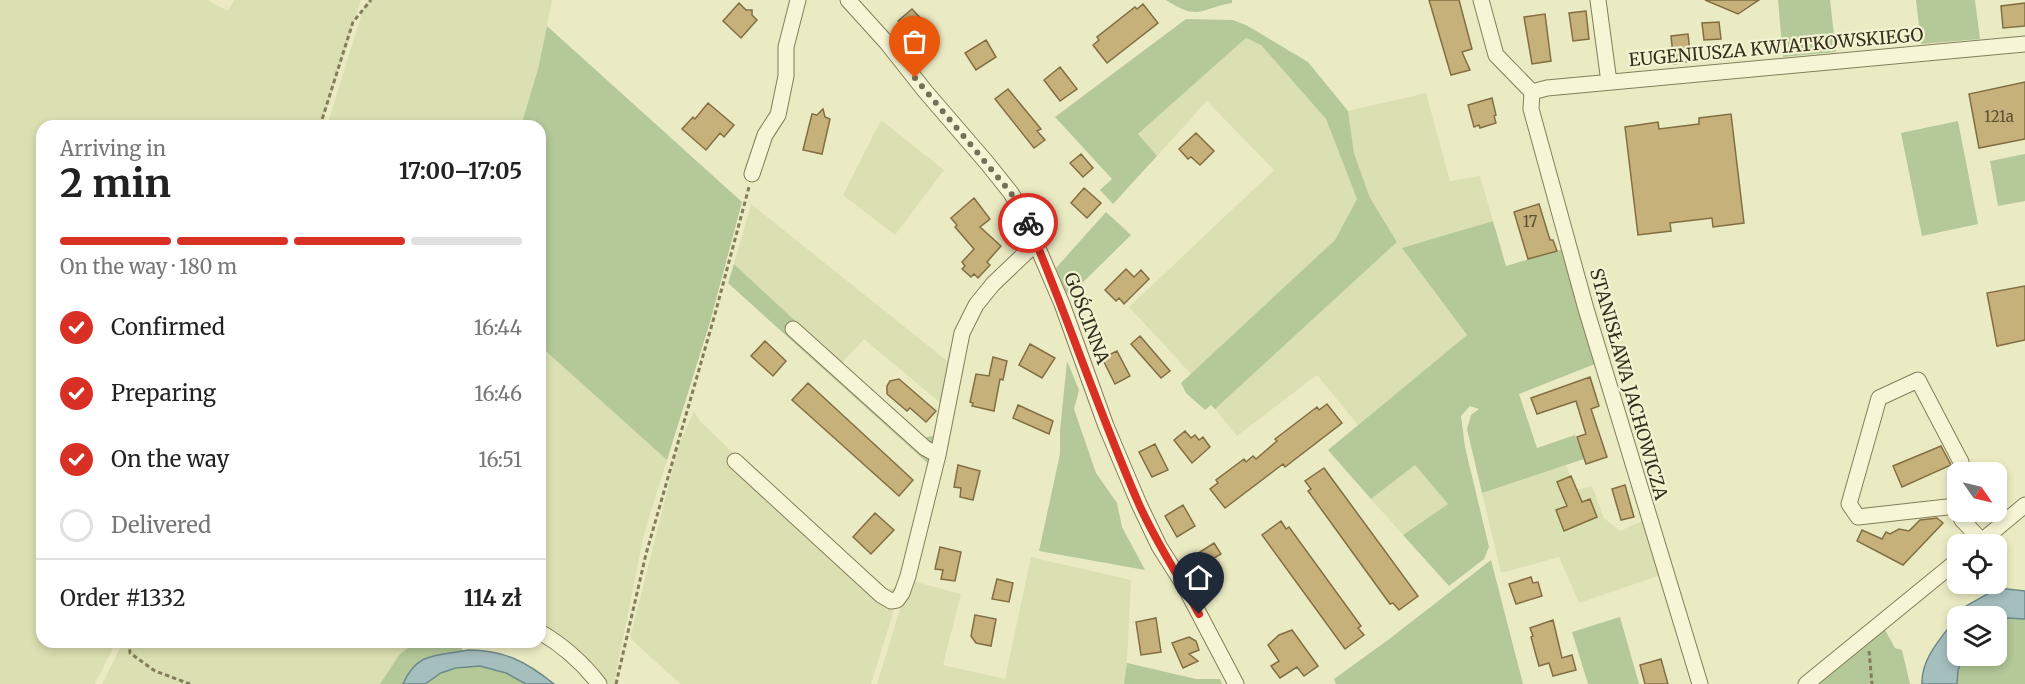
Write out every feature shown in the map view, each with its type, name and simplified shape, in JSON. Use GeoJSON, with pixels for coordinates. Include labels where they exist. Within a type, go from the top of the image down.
{"type":"FeatureCollection","features":[{"type":"Feature","properties":{"kind":"street"},"geometry":{"type":"LineString","coordinates":[[752,174],[765,135],[778,115],[786,76],[786,47],[798,0]]}},
{"type":"Feature","properties":{"kind":"street","name":"GOŚCINNA"},"geometry":{"type":"LineString","coordinates":[[849,0],[1011,193],[1022,211],[1062,304],[1106,426],[1139,504],[1159,546],[1185,587],[1236,684]]}},
{"type":"Feature","properties":{"kind":"street"},"geometry":{"type":"LineString","coordinates":[[1481,0],[1496,55],[1532,92]]}},
{"type":"Feature","properties":{"kind":"street"},"geometry":{"type":"LineString","coordinates":[[1598,0],[1609,82]]}},
{"type":"Feature","properties":{"kind":"street","name":"EUGENIUSZA KWIATKOWSKIEGO"},"geometry":{"type":"LineString","coordinates":[[1532,92],[1547,88],[2025,44]]}},
{"type":"Feature","properties":{"kind":"street","name":"STANISŁAWA JACHOWICZA"},"geometry":{"type":"LineString","coordinates":[[1532,92],[1532,109],[1586,309],[1700,684]]}},
{"type":"Feature","properties":{"kind":"street"},"geometry":{"type":"LineString","coordinates":[[735,461],[881,595],[891,601],[897,600],[908,576],[938,455],[962,333],[976,305],[993,284],[1036,243]]}},
{"type":"Feature","properties":{"kind":"street"},"geometry":{"type":"LineString","coordinates":[[793,329],[925,448],[938,455]]}},
{"type":"Feature","properties":{"kind":"street"},"geometry":{"type":"LineString","coordinates":[[1947,506],[1858,517],[1849,504],[1879,398],[1918,380],[1961,462]]}},
{"type":"Feature","properties":{"kind":"street"},"geometry":{"type":"LineString","coordinates":[[1991,534],[2025,505]]}},
{"type":"Feature","properties":{"kind":"street"},"geometry":{"type":"LineString","coordinates":[[1964,522],[1973,534]]}},
{"type":"Feature","properties":{"kind":"street"},"geometry":{"type":"LineString","coordinates":[[1806,684],[1947,570]]}},
{"type":"Feature","properties":{"kind":"street"},"geometry":{"type":"LineString","coordinates":[[546,636],[585,666],[599,684]]}},
{"type":"Feature","properties":{"kind":"path"},"geometry":{"type":"LineString","coordinates":[[322,120],[353,22],[371,0]]}},
{"type":"Feature","properties":{"kind":"path"},"geometry":{"type":"LineString","coordinates":[[616,684],[646,554],[715,314],[752,174]]}},
{"type":"Feature","properties":{"kind":"path"},"geometry":{"type":"LineString","coordinates":[[1868,634],[1872,684]]}},
{"type":"Feature","properties":{"kind":"path"},"geometry":{"type":"LineString","coordinates":[[130,648],[130,653],[155,671],[190,684]]}},
{"type":"Feature","properties":{"kind":"green space"},"geometry":{"type":"Polygon","coordinates":[[[0,0],[207,0],[228,11],[234,0],[361,0],[323,120],[36,120],[36,648],[113,648],[95,684],[0,684],[0,0]]]}},
{"type":"Feature","properties":{"kind":"green space"},"geometry":{"type":"Polygon","coordinates":[[[369,0],[552,0],[538,69],[523,120],[329,120],[364,6],[369,0]]]}},
{"type":"Feature","properties":{"kind":"green space"},"geometry":{"type":"Polygon","coordinates":[[[1166,0],[1232,0],[1232,3],[1193,12],[1177,7],[1166,0]]]}},
{"type":"Feature","properties":{"kind":"green space"},"geometry":{"type":"Polygon","coordinates":[[[1778,0],[1830,0],[1836,52],[1783,57],[1778,0]]]}},
{"type":"Feature","properties":{"kind":"green space"},"geometry":{"type":"Polygon","coordinates":[[[1916,0],[1975,0],[1980,39],[1921,44],[1916,0]]]}},
{"type":"Feature","properties":{"kind":"green space"},"geometry":{"type":"Polygon","coordinates":[[[1186,19],[1233,20],[1248,26],[1308,62],[1348,111],[1354,153],[1370,198],[1397,242],[1215,409],[1211,405],[1205,410],[1186,393],[1181,383],[1335,240],[1357,199],[1326,119],[1261,45],[1246,38],[1138,134],[1157,156],[1113,204],[1100,190],[1112,179],[1055,117],[1186,19]]]}},
{"type":"Feature","properties":{"kind":"green space"},"geometry":{"type":"Polygon","coordinates":[[[547,26],[742,202],[710,322],[667,460],[546,351],[546,120],[523,120],[538,69],[547,26]]]}},
{"type":"Feature","properties":{"kind":"green space"},"geometry":{"type":"Polygon","coordinates":[[[1246,38],[1261,45],[1326,119],[1357,199],[1335,240],[1191,374],[1129,307],[1274,170],[1207,101],[1157,156],[1137,135],[1246,38]]]}},
{"type":"Feature","properties":{"kind":"green space"},"geometry":{"type":"Polygon","coordinates":[[[1426,93],[1450,181],[1480,176],[1493,221],[1403,249],[1467,335],[1358,425],[1317,375],[1237,436],[1215,409],[1397,242],[1370,198],[1354,153],[1348,111],[1426,93]]]}},
{"type":"Feature","properties":{"kind":"green space"},"geometry":{"type":"Polygon","coordinates":[[[881,120],[944,170],[895,235],[843,195],[881,120]]]}},
{"type":"Feature","properties":{"kind":"green space"},"geometry":{"type":"Polygon","coordinates":[[[1958,121],[1978,224],[1922,236],[1901,133],[1958,121]]]}},
{"type":"Feature","properties":{"kind":"green space"},"geometry":{"type":"Polygon","coordinates":[[[2025,154],[2025,201],[1998,206],[1990,161],[2025,154]]]}},
{"type":"Feature","properties":{"kind":"green space"},"geometry":{"type":"Polygon","coordinates":[[[751,204],[951,364],[944,406],[864,339],[841,364],[734,264],[751,204]]]}},
{"type":"Feature","properties":{"kind":"green space"},"geometry":{"type":"Polygon","coordinates":[[[1106,212],[1131,235],[1074,291],[1066,294],[1056,268],[1106,212]]]}},
{"type":"Feature","properties":{"kind":"green space"},"geometry":{"type":"Polygon","coordinates":[[[1493,221],[1506,266],[1567,248],[1595,364],[1519,394],[1537,448],[1575,435],[1584,459],[1482,493],[1467,429],[1471,415],[1479,409],[1470,406],[1461,416],[1465,447],[1489,547],[1484,559],[1449,586],[1403,535],[1448,504],[1415,465],[1371,499],[1328,450],[1467,335],[1402,248],[1493,221]]]}},
{"type":"Feature","properties":{"kind":"green space"},"geometry":{"type":"Polygon","coordinates":[[[734,264],[921,438],[939,435],[932,467],[728,283],[734,264]]]}},
{"type":"Feature","properties":{"kind":"green space"},"geometry":{"type":"Polygon","coordinates":[[[546,351],[667,460],[644,534],[614,684],[604,684],[546,632],[546,351]]]}},
{"type":"Feature","properties":{"kind":"green space"},"geometry":{"type":"Polygon","coordinates":[[[1067,361],[1079,390],[1074,409],[1096,473],[1117,503],[1122,527],[1145,570],[1039,551],[1060,454],[1067,361]]]}},
{"type":"Feature","properties":{"kind":"green space"},"geometry":{"type":"Polygon","coordinates":[[[694,411],[700,421],[752,471],[885,591],[902,584],[871,684],[680,684],[630,638],[679,444],[694,411]]]}},
{"type":"Feature","properties":{"kind":"green space"},"geometry":{"type":"Polygon","coordinates":[[[1414,464],[1448,504],[1403,535],[1371,499],[1414,464]]]}},
{"type":"Feature","properties":{"kind":"green space"},"geometry":{"type":"Polygon","coordinates":[[[1566,465],[1576,490],[1592,486],[1604,518],[1620,531],[1644,520],[1661,575],[1579,603],[1559,557],[1501,573],[1482,493],[1566,465]]]}},
{"type":"Feature","properties":{"kind":"green space"},"geometry":{"type":"Polygon","coordinates":[[[1031,557],[1131,580],[1124,684],[877,684],[909,580],[961,594],[943,665],[1005,679],[1031,557]]]}},
{"type":"Feature","properties":{"kind":"green space"},"geometry":{"type":"Polygon","coordinates":[[[1491,560],[1523,684],[1336,684],[1334,679],[1491,560]]]}},
{"type":"Feature","properties":{"kind":"green space"},"geometry":{"type":"Polygon","coordinates":[[[1620,617],[1639,684],[1588,684],[1572,632],[1620,617]]]}},
{"type":"Feature","properties":{"kind":"green space"},"geometry":{"type":"Polygon","coordinates":[[[2007,618],[2025,619],[2025,684],[1957,684],[1960,666],[2007,666],[2007,618]]]}},
{"type":"Feature","properties":{"kind":"green space"},"geometry":{"type":"Polygon","coordinates":[[[1884,628],[1895,648],[1902,650],[1910,684],[1815,684],[1884,628]]]}},
{"type":"Feature","properties":{"kind":"green space"},"geometry":{"type":"Polygon","coordinates":[[[120,648],[408,648],[399,655],[380,684],[102,684],[120,648]]]}},
{"type":"Feature","properties":{"kind":"green space"},"geometry":{"type":"Polygon","coordinates":[[[408,648],[462,648],[463,651],[427,658],[414,668],[403,684],[380,684],[399,655],[408,648]]]}},
{"type":"Feature","properties":{"kind":"green space"},"geometry":{"type":"Polygon","coordinates":[[[1127,663],[1196,679],[1220,679],[1222,684],[1124,684],[1127,663]]]}},
{"type":"Feature","properties":{"kind":"green space"},"geometry":{"type":"Polygon","coordinates":[[[480,666],[506,673],[526,684],[425,684],[451,670],[480,666]]]}},
{"type":"Feature","properties":{"kind":"water"},"geometry":{"type":"Polygon","coordinates":[[[2007,589],[2025,591],[2025,619],[2007,618],[2007,606],[1966,606],[1987,594],[2007,594],[2007,589]]]}},
{"type":"Feature","properties":{"kind":"water"},"geometry":{"type":"Polygon","coordinates":[[[1947,630],[1947,666],[1960,666],[1957,684],[1922,684],[1925,665],[1947,630]]]}},
{"type":"Feature","properties":{"kind":"water"},"geometry":{"type":"Polygon","coordinates":[[[469,650],[493,652],[515,659],[534,669],[554,684],[526,684],[506,673],[480,666],[456,668],[441,673],[425,684],[403,684],[409,673],[422,660],[469,650]]]}},
{"type":"Feature","properties":{"kind":"building"},"geometry":{"type":"Polygon","coordinates":[[[1429,0],[1459,0],[1472,49],[1462,52],[1470,70],[1451,75],[1429,0]]]}},
{"type":"Feature","properties":{"kind":"building"},"geometry":{"type":"Polygon","coordinates":[[[1705,0],[1759,0],[1738,14],[1705,0]]]}},
{"type":"Feature","properties":{"kind":"building"},"geometry":{"type":"Polygon","coordinates":[[[739,3],[746,10],[752,10],[752,15],[757,20],[741,38],[723,21],[739,3]]]}},
{"type":"Feature","properties":{"kind":"building"},"geometry":{"type":"Polygon","coordinates":[[[2025,3],[2025,26],[2003,28],[2001,6],[2025,3]]]}},
{"type":"Feature","properties":{"kind":"building"},"geometry":{"type":"Polygon","coordinates":[[[1143,4],[1158,23],[1107,63],[1093,45],[1099,40],[1097,37],[1135,7],[1137,9],[1143,4]]]}},
{"type":"Feature","properties":{"kind":"building"},"geometry":{"type":"Polygon","coordinates":[[[912,9],[927,25],[910,41],[901,31],[904,28],[898,21],[912,9]]]}},
{"type":"Feature","properties":{"kind":"building"},"geometry":{"type":"Polygon","coordinates":[[[1586,11],[1589,39],[1573,41],[1569,13],[1586,11]]]}},
{"type":"Feature","properties":{"kind":"building"},"geometry":{"type":"Polygon","coordinates":[[[1545,14],[1551,61],[1532,64],[1524,17],[1545,14]]]}},
{"type":"Feature","properties":{"kind":"building"},"geometry":{"type":"Polygon","coordinates":[[[1719,22],[1721,39],[1704,40],[1702,23],[1719,22]]]}},
{"type":"Feature","properties":{"kind":"building"},"geometry":{"type":"Polygon","coordinates":[[[1688,34],[1691,61],[1674,64],[1671,36],[1688,34]]]}},
{"type":"Feature","properties":{"kind":"building"},"geometry":{"type":"Polygon","coordinates":[[[986,40],[996,57],[976,70],[965,53],[986,40]]]}},
{"type":"Feature","properties":{"kind":"building"},"geometry":{"type":"Polygon","coordinates":[[[1060,67],[1077,89],[1060,101],[1044,80],[1060,67]]]}},
{"type":"Feature","properties":{"kind":"building"},"geometry":{"type":"Polygon","coordinates":[[[2025,82],[2025,139],[1979,148],[1969,94],[2025,82]]]}},
{"type":"Feature","properties":{"kind":"building"},"geometry":{"type":"Polygon","coordinates":[[[1008,89],[1041,129],[1037,131],[1045,140],[1034,148],[995,99],[1008,89]]]}},
{"type":"Feature","properties":{"kind":"building"},"geometry":{"type":"Polygon","coordinates":[[[1492,98],[1496,123],[1480,128],[1479,125],[1474,127],[1468,105],[1492,98]]]}},
{"type":"Feature","properties":{"kind":"building"},"geometry":{"type":"Polygon","coordinates":[[[708,103],[734,125],[724,137],[720,133],[706,150],[682,129],[693,117],[695,119],[708,103]]]}},
{"type":"Feature","properties":{"kind":"building"},"geometry":{"type":"Polygon","coordinates":[[[823,109],[825,117],[830,119],[822,154],[803,150],[812,114],[817,115],[823,109]]]}},
{"type":"Feature","properties":{"kind":"building"},"geometry":{"type":"Polygon","coordinates":[[[1731,114],[1744,223],[1713,227],[1712,218],[1670,223],[1671,231],[1638,235],[1625,127],[1658,122],[1659,129],[1699,124],[1699,118],[1731,114]]]}},
{"type":"Feature","properties":{"kind":"building"},"geometry":{"type":"Polygon","coordinates":[[[1196,133],[1214,151],[1200,165],[1191,157],[1188,159],[1179,149],[1196,133]]]}},
{"type":"Feature","properties":{"kind":"building"},"geometry":{"type":"Polygon","coordinates":[[[1081,154],[1093,168],[1083,177],[1070,163],[1081,154]]]}},
{"type":"Feature","properties":{"kind":"building"},"geometry":{"type":"Polygon","coordinates":[[[1084,188],[1101,203],[1087,218],[1071,203],[1084,188]]]}},
{"type":"Feature","properties":{"kind":"building"},"geometry":{"type":"Polygon","coordinates":[[[974,198],[990,219],[980,227],[1001,246],[987,262],[990,265],[978,278],[974,274],[971,277],[962,269],[965,266],[962,262],[974,249],[955,227],[957,225],[951,218],[974,198]]]}},
{"type":"Feature","properties":{"kind":"building"},"geometry":{"type":"Polygon","coordinates":[[[1539,204],[1550,240],[1553,240],[1557,251],[1528,259],[1514,212],[1539,204]]]}},
{"type":"Feature","properties":{"kind":"building"},"geometry":{"type":"Polygon","coordinates":[[[1126,269],[1134,277],[1141,270],[1149,279],[1124,304],[1119,298],[1116,301],[1105,290],[1126,269]]]}},
{"type":"Feature","properties":{"kind":"building"},"geometry":{"type":"Polygon","coordinates":[[[2025,286],[2025,340],[1997,346],[1987,293],[2025,286]]]}},
{"type":"Feature","properties":{"kind":"building"},"geometry":{"type":"Polygon","coordinates":[[[1140,336],[1170,371],[1161,378],[1131,344],[1140,336]]]}},
{"type":"Feature","properties":{"kind":"building"},"geometry":{"type":"Polygon","coordinates":[[[765,341],[786,361],[773,376],[751,356],[765,341]]]}},
{"type":"Feature","properties":{"kind":"building"},"geometry":{"type":"Polygon","coordinates":[[[1030,344],[1055,358],[1042,378],[1019,365],[1030,344]]]}},
{"type":"Feature","properties":{"kind":"building"},"geometry":{"type":"Polygon","coordinates":[[[1117,351],[1130,376],[1115,384],[1102,358],[1117,351]]]}},
{"type":"Feature","properties":{"kind":"building"},"geometry":{"type":"Polygon","coordinates":[[[993,357],[1007,361],[1003,380],[1000,379],[994,411],[972,406],[973,403],[970,402],[976,374],[989,376],[993,357]]]}},
{"type":"Feature","properties":{"kind":"building"},"geometry":{"type":"Polygon","coordinates":[[[1590,377],[1599,406],[1591,409],[1607,457],[1586,464],[1577,437],[1586,434],[1576,401],[1537,414],[1531,398],[1590,377]]]}},
{"type":"Feature","properties":{"kind":"building"},"geometry":{"type":"Polygon","coordinates":[[[899,379],[936,411],[926,422],[910,408],[907,411],[887,394],[890,381],[899,379]]]}},
{"type":"Feature","properties":{"kind":"building"},"geometry":{"type":"Polygon","coordinates":[[[808,383],[913,480],[899,496],[792,400],[808,383]]]}},
{"type":"Feature","properties":{"kind":"building"},"geometry":{"type":"Polygon","coordinates":[[[1327,404],[1342,423],[1285,467],[1283,464],[1225,508],[1210,489],[1218,483],[1216,480],[1244,459],[1246,462],[1253,456],[1256,459],[1277,441],[1275,439],[1317,407],[1319,410],[1327,404]]]}},
{"type":"Feature","properties":{"kind":"building"},"geometry":{"type":"Polygon","coordinates":[[[1018,405],[1053,421],[1049,434],[1013,418],[1018,405]]]}},
{"type":"Feature","properties":{"kind":"building"},"geometry":{"type":"Polygon","coordinates":[[[1185,431],[1191,438],[1195,435],[1199,440],[1203,437],[1210,447],[1192,463],[1174,440],[1185,431]]]}},
{"type":"Feature","properties":{"kind":"building"},"geometry":{"type":"Polygon","coordinates":[[[1155,444],[1168,470],[1152,477],[1139,452],[1155,444]]]}},
{"type":"Feature","properties":{"kind":"building"},"geometry":{"type":"Polygon","coordinates":[[[1941,446],[1949,462],[1947,462],[1947,467],[1902,487],[1893,466],[1941,446]]]}},
{"type":"Feature","properties":{"kind":"building"},"geometry":{"type":"Polygon","coordinates":[[[958,465],[980,471],[973,500],[960,497],[961,488],[954,487],[958,465]]]}},
{"type":"Feature","properties":{"kind":"building"},"geometry":{"type":"Polygon","coordinates":[[[1324,468],[1418,596],[1399,610],[1393,603],[1390,604],[1308,491],[1311,489],[1305,481],[1324,468]]]}},
{"type":"Feature","properties":{"kind":"building"},"geometry":{"type":"Polygon","coordinates":[[[1571,476],[1582,502],[1590,499],[1597,517],[1564,531],[1556,510],[1567,506],[1557,482],[1571,476]]]}},
{"type":"Feature","properties":{"kind":"building"},"geometry":{"type":"Polygon","coordinates":[[[1625,485],[1634,517],[1621,520],[1612,489],[1625,485]]]}},
{"type":"Feature","properties":{"kind":"building"},"geometry":{"type":"Polygon","coordinates":[[[1183,505],[1195,526],[1177,537],[1165,516],[1183,505]]]}},
{"type":"Feature","properties":{"kind":"building"},"geometry":{"type":"Polygon","coordinates":[[[875,513],[894,530],[871,554],[853,537],[875,513]]]}},
{"type":"Feature","properties":{"kind":"building"},"geometry":{"type":"Polygon","coordinates":[[[1937,518],[1943,523],[1903,565],[1857,541],[1862,530],[1882,539],[1886,532],[1890,534],[1899,529],[1909,531],[1920,520],[1937,518]]]}},
{"type":"Feature","properties":{"kind":"building"},"geometry":{"type":"Polygon","coordinates":[[[1281,521],[1286,529],[1289,527],[1361,626],[1358,628],[1364,635],[1345,649],[1262,535],[1281,521]]]}},
{"type":"Feature","properties":{"kind":"building"},"geometry":{"type":"Polygon","coordinates":[[[1214,543],[1221,554],[1199,567],[1192,557],[1214,543]]]}},
{"type":"Feature","properties":{"kind":"building"},"geometry":{"type":"Polygon","coordinates":[[[940,547],[961,552],[955,581],[941,579],[943,570],[935,569],[940,547]]]}},
{"type":"Feature","properties":{"kind":"building"},"geometry":{"type":"Polygon","coordinates":[[[1531,577],[1533,583],[1538,582],[1542,596],[1516,604],[1509,584],[1531,577]]]}},
{"type":"Feature","properties":{"kind":"building"},"geometry":{"type":"Polygon","coordinates":[[[997,579],[1013,583],[1009,602],[992,599],[997,579]]]}},
{"type":"Feature","properties":{"kind":"building"},"geometry":{"type":"Polygon","coordinates":[[[975,615],[996,619],[991,646],[976,643],[971,636],[975,615]]]}},
{"type":"Feature","properties":{"kind":"building"},"geometry":{"type":"Polygon","coordinates":[[[1156,618],[1161,652],[1141,655],[1136,622],[1156,618]]]}},
{"type":"Feature","properties":{"kind":"building"},"geometry":{"type":"Polygon","coordinates":[[[1553,620],[1562,658],[1572,655],[1576,670],[1553,676],[1549,663],[1539,666],[1530,628],[1553,620]]]}},
{"type":"Feature","properties":{"kind":"building"},"geometry":{"type":"Polygon","coordinates":[[[1292,630],[1318,666],[1304,676],[1297,667],[1280,678],[1271,666],[1279,661],[1268,645],[1279,635],[1292,630]]]}},
{"type":"Feature","properties":{"kind":"building"},"geometry":{"type":"Polygon","coordinates":[[[1189,637],[1196,641],[1199,650],[1189,654],[1198,661],[1183,668],[1172,643],[1189,637]]]}},
{"type":"Feature","properties":{"kind":"building"},"geometry":{"type":"Polygon","coordinates":[[[1661,659],[1668,684],[1645,684],[1640,665],[1661,659]]]}},
{"type":"Feature","properties":{"kind":"way so far"},"geometry":{"type":"LineString","coordinates":[[915,78],[1011,193],[1028,223]]}},
{"type":"Feature","properties":{"kind":"route"},"geometry":{"type":"LineString","coordinates":[[1028,223],[1062,304],[1106,426],[1139,504],[1159,546],[1199,614]]}}]}
